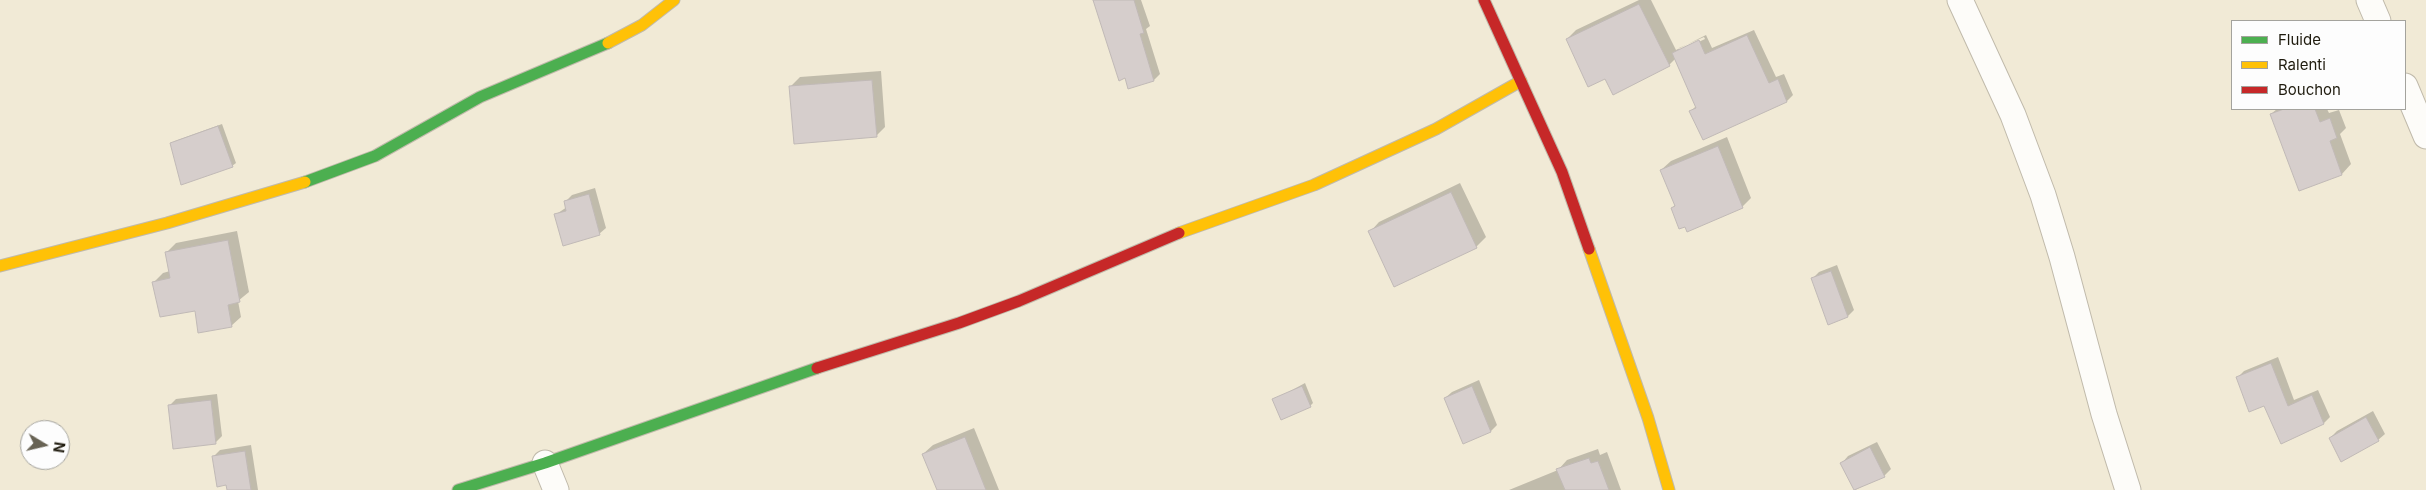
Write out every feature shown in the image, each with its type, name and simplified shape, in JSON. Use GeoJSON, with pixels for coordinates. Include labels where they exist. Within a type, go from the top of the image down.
{"type":"FeatureCollection","features":[{"type":"Feature","properties":{"kind":"street"},"geometry":{"type":"LineString","coordinates":[[0,266],[167,223],[322,177],[375,156],[480,97],[619,38],[642,25],[674,0]]}},
{"type":"Feature","properties":{"kind":"street"},"geometry":{"type":"LineString","coordinates":[[1484,0],[1562,172],[1648,418],[1669,490]]}},
{"type":"Feature","properties":{"kind":"street"},"geometry":{"type":"LineString","coordinates":[[1960,0],[2012,115],[2043,194],[2104,414],[2128,490]]}},
{"type":"Feature","properties":{"kind":"street"},"geometry":{"type":"LineString","coordinates":[[2369,0],[2378,20]]}},
{"type":"Feature","properties":{"kind":"street"},"geometry":{"type":"LineString","coordinates":[[458,490],[545,463],[775,382],[950,326],[1019,301],[1180,233],[1314,185],[1436,129],[1521,81]]}},
{"type":"Feature","properties":{"kind":"street"},"geometry":{"type":"LineString","coordinates":[[2406,88],[2426,136]]}},
{"type":"Feature","properties":{"kind":"street"},"geometry":{"type":"LineString","coordinates":[[545,463],[556,490]]}},
{"type":"Feature","properties":{"kind":"building"},"geometry":{"type":"Polygon","coordinates":[[[1093,0],[1134,0],[1144,33],[1140,34],[1154,81],[1128,89],[1125,78],[1119,81],[1093,0]]]}},
{"type":"Feature","properties":{"kind":"building"},"geometry":{"type":"Polygon","coordinates":[[[1639,4],[1670,66],[1613,95],[1605,79],[1588,87],[1566,39],[1639,4]]]}},
{"type":"Feature","properties":{"kind":"building"},"geometry":{"type":"Polygon","coordinates":[[[1747,35],[1769,83],[1778,79],[1787,102],[1703,140],[1689,111],[1696,108],[1672,53],[1699,40],[1705,54],[1747,35]]]}},
{"type":"Feature","properties":{"kind":"building"},"geometry":{"type":"Polygon","coordinates":[[[872,80],[877,137],[794,144],[789,86],[872,80]]]}},
{"type":"Feature","properties":{"kind":"building"},"geometry":{"type":"Polygon","coordinates":[[[2281,110],[2315,110],[2320,122],[2330,118],[2337,138],[2330,141],[2342,175],[2299,191],[2270,114],[2281,110]]]}},
{"type":"Feature","properties":{"kind":"building"},"geometry":{"type":"Polygon","coordinates":[[[218,126],[233,167],[181,185],[170,143],[218,126]]]}},
{"type":"Feature","properties":{"kind":"building"},"geometry":{"type":"Polygon","coordinates":[[[1718,146],[1743,208],[1687,232],[1685,227],[1679,229],[1671,208],[1675,206],[1660,170],[1718,146]]]}},
{"type":"Feature","properties":{"kind":"building"},"geometry":{"type":"Polygon","coordinates":[[[1451,192],[1477,248],[1394,287],[1368,231],[1451,192]]]}},
{"type":"Feature","properties":{"kind":"building"},"geometry":{"type":"Polygon","coordinates":[[[589,194],[600,235],[563,246],[554,214],[566,211],[564,201],[589,194]]]}},
{"type":"Feature","properties":{"kind":"building"},"geometry":{"type":"Polygon","coordinates":[[[228,240],[240,302],[228,305],[232,327],[198,333],[195,311],[160,317],[152,282],[170,278],[165,252],[228,240]]]}},
{"type":"Feature","properties":{"kind":"building"},"geometry":{"type":"Polygon","coordinates":[[[1831,271],[1848,317],[1828,325],[1811,278],[1831,271]]]}},
{"type":"Feature","properties":{"kind":"building"},"geometry":{"type":"Polygon","coordinates":[[[2271,363],[2288,406],[2312,395],[2324,424],[2281,444],[2264,406],[2249,412],[2236,377],[2271,363]]]}},
{"type":"Feature","properties":{"kind":"building"},"geometry":{"type":"Polygon","coordinates":[[[1302,386],[1311,407],[1281,420],[1272,399],[1302,386]]]}},
{"type":"Feature","properties":{"kind":"building"},"geometry":{"type":"Polygon","coordinates":[[[1472,386],[1491,432],[1463,444],[1444,398],[1472,386]]]}},
{"type":"Feature","properties":{"kind":"building"},"geometry":{"type":"Polygon","coordinates":[[[211,400],[216,444],[173,449],[168,405],[211,400]]]}},
{"type":"Feature","properties":{"kind":"building"},"geometry":{"type":"Polygon","coordinates":[[[2366,417],[2379,441],[2341,462],[2329,438],[2366,417]]]}},
{"type":"Feature","properties":{"kind":"building"},"geometry":{"type":"Polygon","coordinates":[[[965,437],[986,490],[937,490],[922,454],[965,437]]]}},
{"type":"Feature","properties":{"kind":"building"},"geometry":{"type":"Polygon","coordinates":[[[1870,447],[1885,477],[1854,490],[1840,463],[1870,447]]]}},
{"type":"Feature","properties":{"kind":"building"},"geometry":{"type":"Polygon","coordinates":[[[245,451],[251,490],[227,490],[226,485],[217,487],[212,456],[245,451]]]}},
{"type":"Feature","properties":{"kind":"building"},"geometry":{"type":"Polygon","coordinates":[[[1589,458],[1591,463],[1598,461],[1609,490],[1565,490],[1556,469],[1589,458]]]}},
{"type":"Feature","properties":{"kind":"traffic: fast"},"geometry":{"type":"LineString","coordinates":[[305,182],[375,156],[480,97],[608,43]]}},
{"type":"Feature","properties":{"kind":"traffic: fast"},"geometry":{"type":"LineString","coordinates":[[458,490],[545,463],[817,368]]}},
{"type":"Feature","properties":{"kind":"traffic: slow"},"geometry":{"type":"LineString","coordinates":[[608,43],[642,25],[674,0]]}},
{"type":"Feature","properties":{"kind":"traffic: slow"},"geometry":{"type":"LineString","coordinates":[[1179,233],[1314,185],[1436,129],[1521,81]]}},
{"type":"Feature","properties":{"kind":"traffic: slow"},"geometry":{"type":"LineString","coordinates":[[0,266],[167,223],[305,182]]}},
{"type":"Feature","properties":{"kind":"traffic: slow"},"geometry":{"type":"LineString","coordinates":[[1589,249],[1648,418],[1669,490]]}},
{"type":"Feature","properties":{"kind":"traffic: jam"},"geometry":{"type":"LineString","coordinates":[[1484,0],[1562,172],[1589,249]]}},
{"type":"Feature","properties":{"kind":"traffic: jam"},"geometry":{"type":"LineString","coordinates":[[817,368],[959,323],[1019,301],[1179,233]]}}]}
